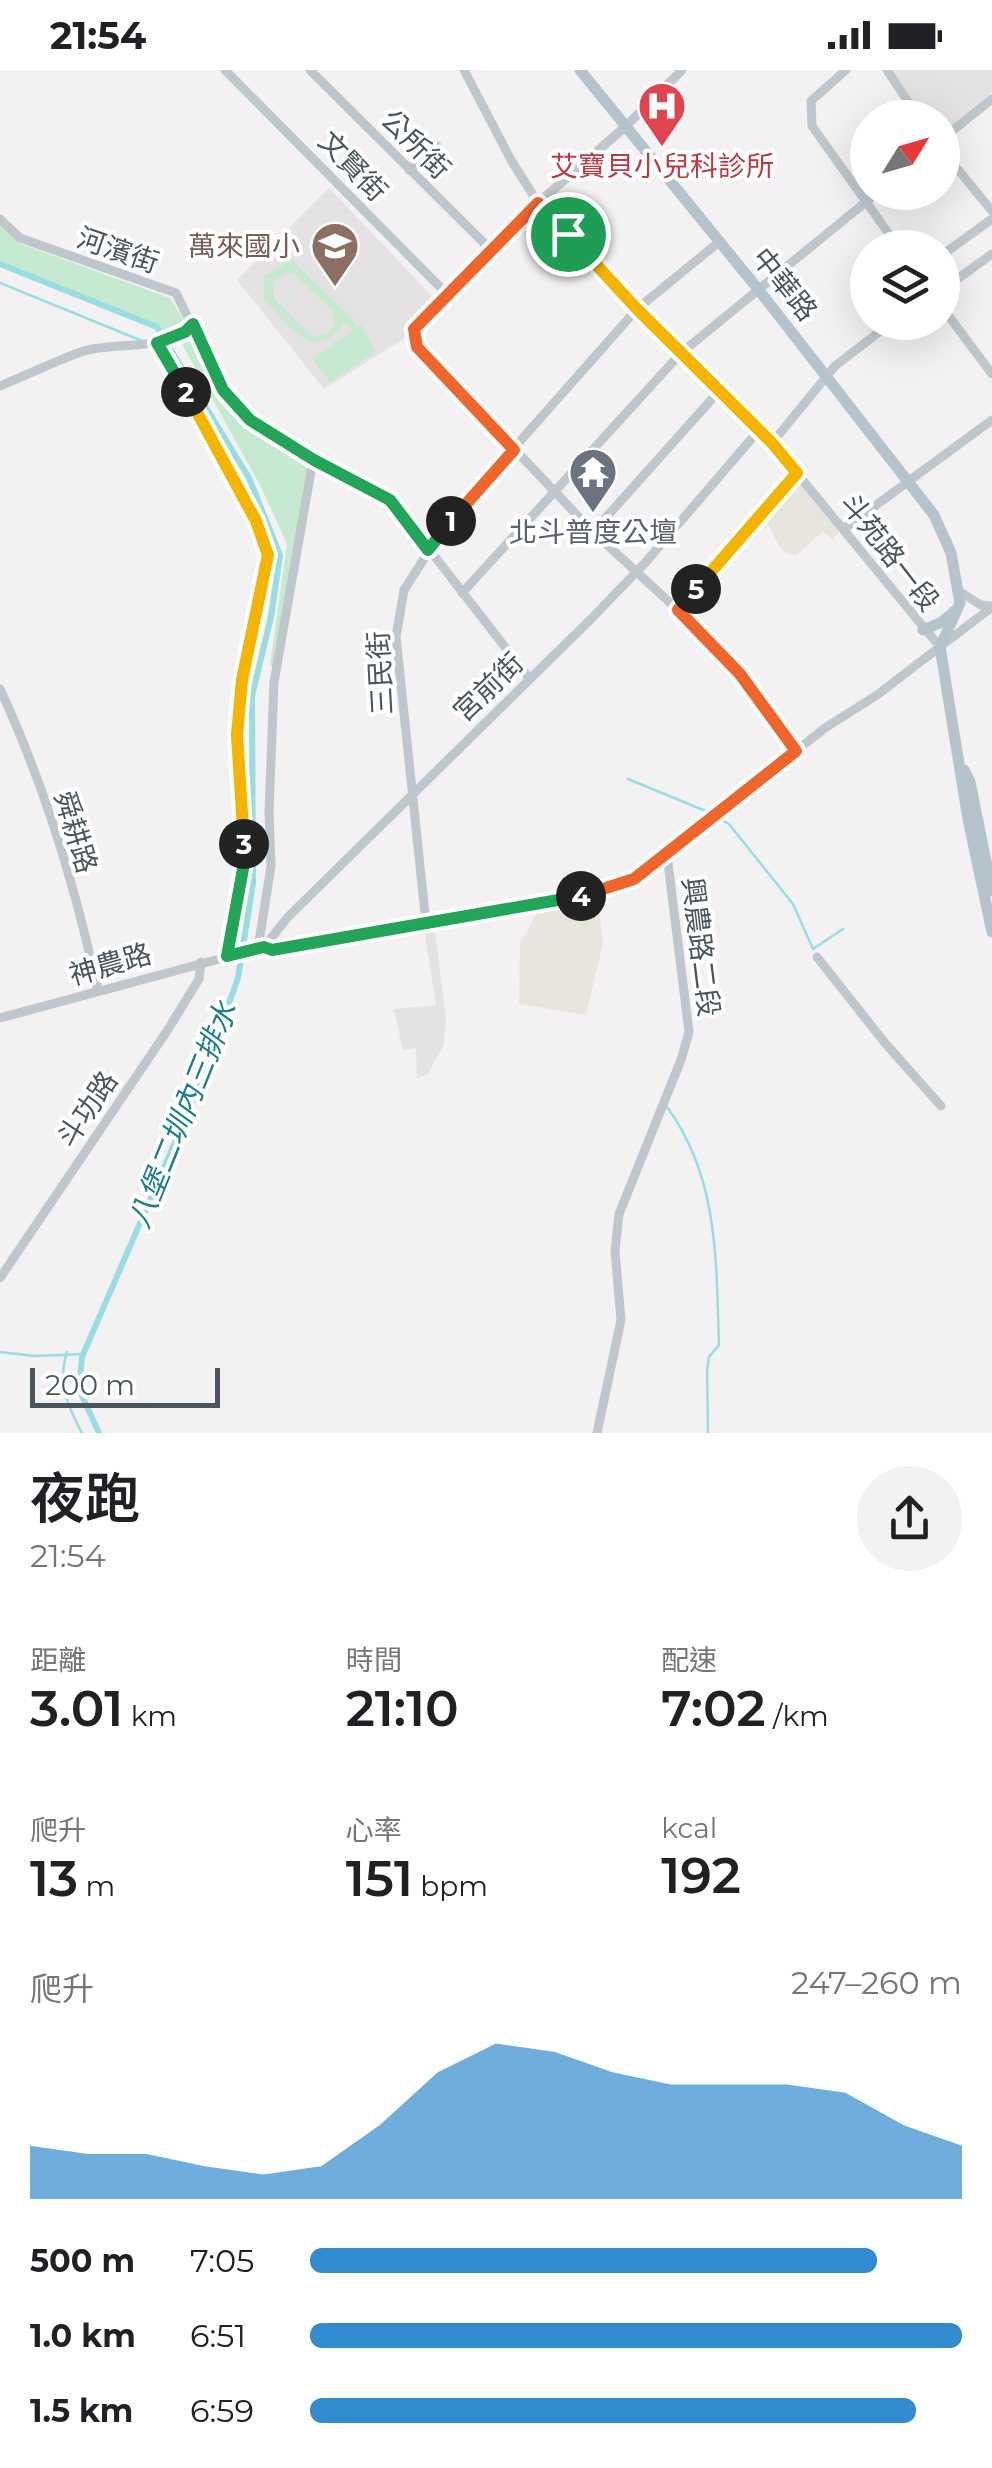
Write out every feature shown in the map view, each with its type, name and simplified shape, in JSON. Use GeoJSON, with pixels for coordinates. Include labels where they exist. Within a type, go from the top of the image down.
{"type":"FeatureCollection","features":[{"type":"Feature","properties":{"kind":"main road","name":"中華路"},"geometry":{"type":"LineString","coordinates":[[580,70],[758,289],[940,528],[951,553],[959,607]]}},
{"type":"Feature","properties":{"kind":"main road"},"geometry":{"type":"LineString","coordinates":[[923,630],[942,622],[959,607]]}},
{"type":"Feature","properties":{"kind":"main road"},"geometry":{"type":"LineString","coordinates":[[959,607],[940,648],[968,819],[989,886],[992,932]]}},
{"type":"Feature","properties":{"kind":"street","name":"文賢街"},"geometry":{"type":"LineString","coordinates":[[225,70],[447,294]]}},
{"type":"Feature","properties":{"kind":"street","name":"公所街"},"geometry":{"type":"LineString","coordinates":[[310,70],[491,250]]}},
{"type":"Feature","properties":{"kind":"street","name":"斗苑路一段"},"geometry":{"type":"LineString","coordinates":[[464,70],[538,203],[637,309],[772,443],[940,648]]}},
{"type":"Feature","properties":{"kind":"street"},"geometry":{"type":"LineString","coordinates":[[682,70],[626,126],[538,203],[447,294],[414,329],[417,347],[593,532],[740,674],[796,751]]}},
{"type":"Feature","properties":{"kind":"street"},"geometry":{"type":"LineString","coordinates":[[846,70],[814,96],[810,119],[850,179]]}},
{"type":"Feature","properties":{"kind":"street"},"geometry":{"type":"LineString","coordinates":[[887,70],[907,100]]}},
{"type":"Feature","properties":{"kind":"street"},"geometry":{"type":"LineString","coordinates":[[960,124],[992,98]]}},
{"type":"Feature","properties":{"kind":"street"},"geometry":{"type":"LineString","coordinates":[[409,170],[437,146]]}},
{"type":"Feature","properties":{"kind":"street"},"geometry":{"type":"LineString","coordinates":[[960,172],[992,211]]}},
{"type":"Feature","properties":{"kind":"street"},"geometry":{"type":"LineString","coordinates":[[462,592],[681,353],[857,210]]}},
{"type":"Feature","properties":{"kind":"street","name":"河濱街"},"geometry":{"type":"LineString","coordinates":[[0,219],[20,238],[176,293],[223,390],[250,420],[390,500],[530,678]]}},
{"type":"Feature","properties":{"kind":"street"},"geometry":{"type":"LineString","coordinates":[[960,242],[992,219]]}},
{"type":"Feature","properties":{"kind":"street","name":"三民街"},"geometry":{"type":"LineString","coordinates":[[426,924],[396,637],[404,590],[428,550],[468,500],[637,309],[719,242]]}},
{"type":"Feature","properties":{"kind":"street"},"geometry":{"type":"LineString","coordinates":[[960,277],[992,254]]}},
{"type":"Feature","properties":{"kind":"street"},"geometry":{"type":"LineString","coordinates":[[0,386],[82,352],[157,343],[185,332],[193,324]]}},
{"type":"Feature","properties":{"kind":"street"},"geometry":{"type":"LineString","coordinates":[[960,328],[988,360],[992,374]]}},
{"type":"Feature","properties":{"kind":"street"},"geometry":{"type":"LineString","coordinates":[[772,443],[826,376],[870,340]]}},
{"type":"Feature","properties":{"kind":"street"},"geometry":{"type":"LineString","coordinates":[[157,343],[256,521],[268,555],[242,680],[237,735],[245,858],[230,956],[259,948],[272,950],[599,893],[634,879],[666,855]]}},
{"type":"Feature","properties":{"kind":"street"},"geometry":{"type":"LineString","coordinates":[[593,532],[720,390]]}},
{"type":"Feature","properties":{"kind":"street"},"geometry":{"type":"LineString","coordinates":[[845,528],[992,420]]}},
{"type":"Feature","properties":{"kind":"street","name":"宮前街"},"geometry":{"type":"LineString","coordinates":[[259,948],[636,573],[759,430]]}},
{"type":"Feature","properties":{"kind":"street"},"geometry":{"type":"LineString","coordinates":[[259,948],[272,866],[269,812],[274,682],[314,460]]}},
{"type":"Feature","properties":{"kind":"street"},"geometry":{"type":"LineString","coordinates":[[678,610],[797,473]]}},
{"type":"Feature","properties":{"kind":"street"},"geometry":{"type":"LineString","coordinates":[[957,590],[981,605],[992,607]]}},
{"type":"Feature","properties":{"kind":"street","name":"興農路二段"},"geometry":{"type":"LineString","coordinates":[[598,1433],[621,1320],[615,1251],[619,1214],[689,1032],[666,855],[796,751],[992,607]]}},
{"type":"Feature","properties":{"kind":"street","name":"舜耕路"},"geometry":{"type":"LineString","coordinates":[[0,689],[51,822],[98,991]]}},
{"type":"Feature","properties":{"kind":"street","name":"神農路"},"geometry":{"type":"LineString","coordinates":[[0,1018],[230,956]]}},
{"type":"Feature","properties":{"kind":"street"},"geometry":{"type":"LineString","coordinates":[[817,957],[941,1106]]}},
{"type":"Feature","properties":{"kind":"street","name":"斗功路"},"geometry":{"type":"LineString","coordinates":[[0,1278],[167,1031],[199,978],[201,962]]}},
{"type":"Feature","properties":{"kind":"shaded area"},"geometry":{"type":"Polygon","coordinates":[[[892,70],[992,70],[992,92],[960,120],[960,100],[912,100],[892,70]]]}},
{"type":"Feature","properties":{"kind":"shaded area","name":"萬來國小"},"geometry":{"type":"Polygon","coordinates":[[[329,188],[432,296],[407,327],[408,336],[324,389],[237,280],[329,188]]]}},
{"type":"Feature","properties":{"kind":"shaded area"},"geometry":{"type":"Polygon","coordinates":[[[794,485],[803,485],[839,531],[833,540],[823,531],[797,555],[787,554],[778,544],[765,518],[794,485]]]}},
{"type":"Feature","properties":{"kind":"shaded area"},"geometry":{"type":"Polygon","coordinates":[[[598,898],[603,943],[586,1015],[519,1004],[520,943],[540,908],[598,898]]]}},
{"type":"Feature","properties":{"kind":"shaded area"},"geometry":{"type":"Polygon","coordinates":[[[435,932],[446,1018],[444,1044],[427,1075],[417,1078],[416,1048],[403,1050],[394,1009],[436,1005],[425,934],[435,932]]]}},
{"type":"Feature","properties":{"kind":"green space"},"geometry":{"type":"Polygon","coordinates":[[[0,224],[21,244],[170,298],[188,327],[165,340],[157,327],[139,318],[0,264],[0,224]]]}},
{"type":"Feature","properties":{"kind":"green space"},"geometry":{"type":"Polygon","coordinates":[[[279,247],[357,324],[353,329],[361,325],[376,352],[330,382],[313,359],[353,330],[344,322],[333,335],[312,341],[293,330],[264,300],[264,276],[284,265],[273,252],[279,247]],[[286,273],[273,282],[273,297],[312,337],[329,333],[335,324],[332,310],[294,274],[286,273]]]}},
{"type":"Feature","properties":{"kind":"green space"},"geometry":{"type":"Polygon","coordinates":[[[189,329],[219,389],[309,461],[275,666],[270,665],[287,544],[261,487],[181,342],[189,329]]]}},
{"type":"Feature","properties":{"kind":"waterway","name":"八堡二圳內三排水"},"geometry":{"type":"LineString","coordinates":[[0,264],[157,327],[249,478],[280,555],[271,617],[252,696],[253,883],[238,978],[199,1087],[82,1357],[79,1389],[99,1433]]}},
{"type":"Feature","properties":{"kind":"waterway"},"geometry":{"type":"LineString","coordinates":[[0,283],[140,340]]}},
{"type":"Feature","properties":{"kind":"waterway"},"geometry":{"type":"LineString","coordinates":[[628,779],[713,814]]}},
{"type":"Feature","properties":{"kind":"waterway"},"geometry":{"type":"LineString","coordinates":[[720,819],[729,824],[793,904],[813,949],[843,929]]}},
{"type":"Feature","properties":{"kind":"waterway"},"geometry":{"type":"LineString","coordinates":[[667,1107],[697,1162],[706,1191],[715,1252],[719,1345],[709,1357],[707,1371],[708,1433]]}},
{"type":"Feature","properties":{"kind":"waterway"},"geometry":{"type":"LineString","coordinates":[[0,1352],[35,1356],[83,1354]]}},
{"type":"Feature","properties":{"kind":"waterway"},"geometry":{"type":"LineString","coordinates":[[67,1352],[63,1374],[66,1394],[82,1433]]}},
{"type":"Feature","properties":{"kind":"place","name":"艾寶貝小兒科診所"},"geometry":{"type":"Point","coordinates":[662,148]}},
{"type":"Feature","properties":{"kind":"place","name":"萬來國小"},"geometry":{"type":"Point","coordinates":[335,288]}},
{"type":"Feature","properties":{"kind":"place","name":"北斗普度公壇"},"geometry":{"type":"Point","coordinates":[593,514]}},
{"type":"Feature","properties":{"kind":"route"},"geometry":{"type":"LineString","coordinates":[[538,203],[568,234],[797,473],[678,610],[740,674],[796,751],[634,879],[599,893],[227,956],[245,858],[237,735],[242,680],[268,555],[256,521],[157,343],[185,332],[193,324],[223,390],[250,420],[390,500],[428,550],[514,450],[417,347],[414,329],[538,203]]}}]}
